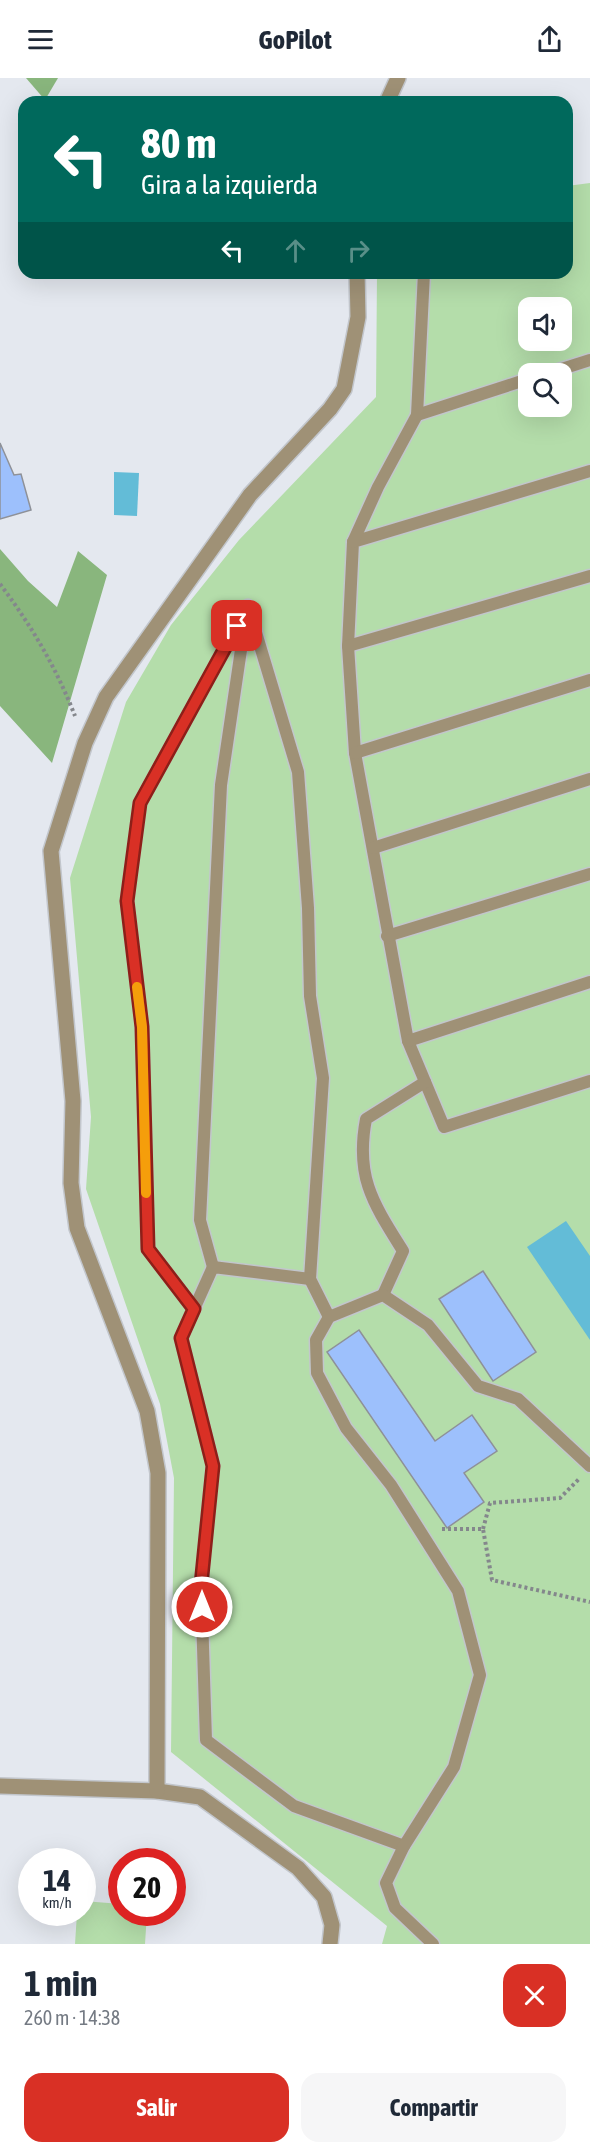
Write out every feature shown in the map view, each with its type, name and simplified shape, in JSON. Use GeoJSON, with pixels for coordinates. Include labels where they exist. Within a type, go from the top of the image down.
{"type":"FeatureCollection","features":[{"type":"Feature","properties":{"kind":"street"},"geometry":{"type":"LineString","coordinates":[[390,96],[398,78]]}},
{"type":"Feature","properties":{"kind":"street"},"geometry":{"type":"LineString","coordinates":[[157,1791],[158,1473],[147,1411],[77,1228],[71,1183],[73,1101],[51,851],[85,743],[106,697],[250,495],[330,409],[344,389],[358,317],[357,279]]}},
{"type":"Feature","properties":{"kind":"street"},"geometry":{"type":"LineString","coordinates":[[0,1786],[157,1791],[200,1797],[298,1868],[324,1897],[332,1925],[330,1944]]}},
{"type":"Feature","properties":{"kind":"lane"},"geometry":{"type":"LineString","coordinates":[[424,279],[417,415],[378,487],[353,543],[348,646],[356,753],[387,936],[408,1041],[444,1127],[590,1081]]}},
{"type":"Feature","properties":{"kind":"lane"},"geometry":{"type":"LineString","coordinates":[[572,366],[590,360]]}},
{"type":"Feature","properties":{"kind":"lane"},"geometry":{"type":"LineString","coordinates":[[417,415],[518,382]]}},
{"type":"Feature","properties":{"kind":"lane"},"geometry":{"type":"LineString","coordinates":[[353,543],[590,471]]}},
{"type":"Feature","properties":{"kind":"lane"},"geometry":{"type":"LineString","coordinates":[[348,646],[590,576]]}},
{"type":"Feature","properties":{"kind":"lane"},"geometry":{"type":"LineString","coordinates":[[248,606],[221,784],[200,1220],[213,1267],[181,1338],[213,1466],[201,1585],[207,1740],[294,1806],[404,1846]]}},
{"type":"Feature","properties":{"kind":"lane"},"geometry":{"type":"LineString","coordinates":[[248,606],[298,772],[308,908],[310,996],[323,1078],[310,1279],[329,1317]]}},
{"type":"Feature","properties":{"kind":"lane"},"geometry":{"type":"LineString","coordinates":[[194,1309],[148,1249],[142,1027],[127,901],[140,803],[248,606]]}},
{"type":"Feature","properties":{"kind":"lane"},"geometry":{"type":"LineString","coordinates":[[356,753],[590,680]]}},
{"type":"Feature","properties":{"kind":"lane"},"geometry":{"type":"LineString","coordinates":[[372,848],[590,779]]}},
{"type":"Feature","properties":{"kind":"lane"},"geometry":{"type":"LineString","coordinates":[[387,936],[590,874]]}},
{"type":"Feature","properties":{"kind":"lane"},"geometry":{"type":"LineString","coordinates":[[408,1041],[590,982]]}},
{"type":"Feature","properties":{"kind":"lane"},"geometry":{"type":"LineString","coordinates":[[425,1082],[366,1119],[360,1149],[372,1200],[403,1251],[383,1295],[329,1317],[316,1340],[317,1373],[346,1428],[391,1485],[458,1591],[480,1675],[454,1767],[404,1846],[386,1883],[395,1908],[433,1944]]}},
{"type":"Feature","properties":{"kind":"lane"},"geometry":{"type":"LineString","coordinates":[[213,1267],[310,1279]]}},
{"type":"Feature","properties":{"kind":"lane"},"geometry":{"type":"LineString","coordinates":[[383,1295],[429,1325],[478,1386],[518,1399],[586,1470]]}},
{"type":"Feature","properties":{"kind":"path"},"geometry":{"type":"LineString","coordinates":[[0,584],[30,623],[57,674],[85,743]]}},
{"type":"Feature","properties":{"kind":"path"},"geometry":{"type":"LineString","coordinates":[[586,1470],[560,1498],[490,1503],[483,1529],[492,1580],[590,1602]]}},
{"type":"Feature","properties":{"kind":"path"},"geometry":{"type":"LineString","coordinates":[[420,1529],[483,1529]]}},
{"type":"Feature","properties":{"kind":"green space"},"geometry":{"type":"Polygon","coordinates":[[[26,78],[58,78],[47,96],[42,96],[26,78]]]}},
{"type":"Feature","properties":{"kind":"green space"},"geometry":{"type":"Polygon","coordinates":[[[590,183],[590,1944],[382,1944],[387,1926],[171,1752],[174,1478],[160,1404],[86,1189],[91,1117],[70,878],[126,702],[171,625],[239,540],[376,397],[377,279],[573,279],[573,185],[590,183]]]}},
{"type":"Feature","properties":{"kind":"green space"},"geometry":{"type":"Polygon","coordinates":[[[0,549],[28,581],[57,607],[78,551],[107,575],[52,763],[0,706],[0,549]]]}},
{"type":"Feature","properties":{"kind":"green space"},"geometry":{"type":"Polygon","coordinates":[[[96,1902],[108,1903],[108,1926],[146,1926],[145,1944],[75,1944],[76,1926],[96,1926],[96,1902]]]}},
{"type":"Feature","properties":{"kind":"water"},"geometry":{"type":"Polygon","coordinates":[[[114,472],[139,473],[137,516],[114,515],[114,472]]]}},
{"type":"Feature","properties":{"kind":"water"},"geometry":{"type":"Polygon","coordinates":[[[566,1221],[590,1256],[590,1340],[527,1247],[566,1221]]]}},
{"type":"Feature","properties":{"kind":"building"},"geometry":{"type":"Polygon","coordinates":[[[0,443],[14,475],[21,474],[31,510],[0,519],[0,443]]]}},
{"type":"Feature","properties":{"kind":"building"},"geometry":{"type":"Polygon","coordinates":[[[483,1271],[536,1352],[493,1381],[439,1299],[483,1271]]]}},
{"type":"Feature","properties":{"kind":"building"},"geometry":{"type":"Polygon","coordinates":[[[359,1330],[435,1441],[472,1415],[497,1451],[464,1473],[484,1502],[447,1528],[327,1352],[359,1330]]]}},
{"type":"Feature","properties":{"kind":"slow traffic"},"geometry":{"type":"LineString","coordinates":[[137,987],[142,1027],[146,1193]]}},
{"type":"Feature","properties":{"kind":"route"},"geometry":{"type":"LineString","coordinates":[[202,1607],[201,1585],[213,1466],[181,1338],[194,1309],[148,1249],[142,1027],[127,901],[140,803],[237,626]]}}]}
